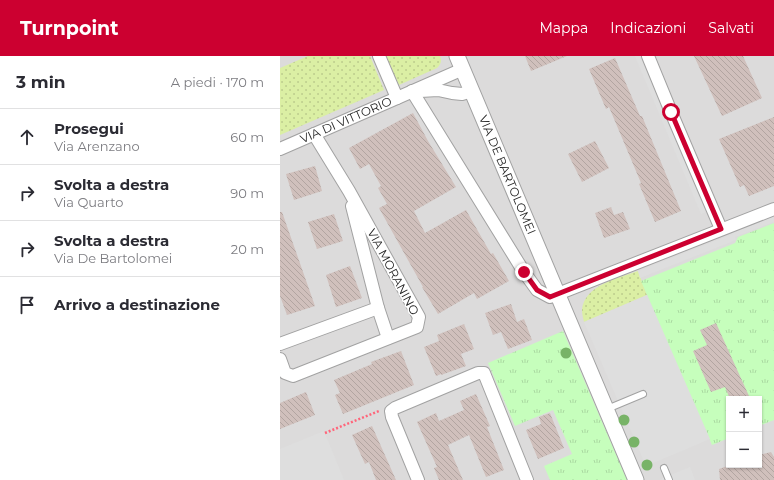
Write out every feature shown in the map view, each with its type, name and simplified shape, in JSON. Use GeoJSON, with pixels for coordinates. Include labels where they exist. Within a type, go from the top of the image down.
{"type":"FeatureCollection","features":[{"type":"Feature","properties":{"kind":"street"},"geometry":{"type":"LineString","coordinates":[[379,56],[397,98]]}},
{"type":"Feature","properties":{"kind":"street"},"geometry":{"type":"LineString","coordinates":[[648,56],[721,229]]}},
{"type":"Feature","properties":{"kind":"street","name":"VIA DI VITTORIO"},"geometry":{"type":"LineString","coordinates":[[280,149],[412,91],[460,62]]}},
{"type":"Feature","properties":{"kind":"street","name":"VIA DE BARTOLOMEI"},"geometry":{"type":"LineString","coordinates":[[460,62],[636,480]]}},
{"type":"Feature","properties":{"kind":"street","name":"VIA DI VITTORIO"},"geometry":{"type":"LineString","coordinates":[[412,91],[438,90],[462,94],[472,91]]}},
{"type":"Feature","properties":{"kind":"street"},"geometry":{"type":"LineString","coordinates":[[412,91],[524,272],[537,290],[550,297],[774,209]]}},
{"type":"Feature","properties":{"kind":"street","name":"VIA MORANINO"},"geometry":{"type":"LineString","coordinates":[[280,359],[285,373],[293,376],[417,327],[420,317],[349,191],[314,134]]}},
{"type":"Feature","properties":{"kind":"street","name":"VIA MORANINO"},"geometry":{"type":"LineString","coordinates":[[349,191],[378,308],[388,338]]}},
{"type":"Feature","properties":{"kind":"street"},"geometry":{"type":"LineString","coordinates":[[280,344],[378,308]]}},
{"type":"Feature","properties":{"kind":"street"},"geometry":{"type":"LineString","coordinates":[[418,480],[392,417],[391,411],[478,373],[484,373],[527,480]]}},
{"type":"Feature","properties":{"kind":"lane"},"geometry":{"type":"LineString","coordinates":[[607,409],[643,394]]}},
{"type":"Feature","properties":{"kind":"lane"},"geometry":{"type":"LineString","coordinates":[[664,468],[669,480]]}},
{"type":"Feature","properties":{"kind":"path"},"geometry":{"type":"LineString","coordinates":[[325,433],[382,410],[391,411]]}},
{"type":"Feature","properties":{"kind":"shaded area"},"geometry":{"type":"Polygon","coordinates":[[[280,56],[774,56],[774,480],[280,480],[280,56]]]}},
{"type":"Feature","properties":{"kind":"shaded area"},"geometry":{"type":"Polygon","coordinates":[[[635,56],[643,56],[708,211],[701,214],[635,56]]]}},
{"type":"Feature","properties":{"kind":"shaded area"},"geometry":{"type":"Polygon","coordinates":[[[774,215],[774,222],[735,237],[736,240],[640,278],[638,271],[733,234],[732,231],[774,215]]]}},
{"type":"Feature","properties":{"kind":"shaded area"},"geometry":{"type":"Polygon","coordinates":[[[647,295],[710,439],[646,466],[584,322],[647,295]]]}},
{"type":"Feature","properties":{"kind":"shaded area"},"geometry":{"type":"Polygon","coordinates":[[[324,431],[344,480],[280,480],[280,449],[324,431]]]}},
{"type":"Feature","properties":{"kind":"shaded area"},"geometry":{"type":"Polygon","coordinates":[[[690,467],[695,480],[659,480],[690,467]]]}},
{"type":"Feature","properties":{"kind":"green space"},"geometry":{"type":"Polygon","coordinates":[[[308,56],[370,56],[384,90],[280,135],[280,68],[308,56]]]}},
{"type":"Feature","properties":{"kind":"green space"},"geometry":{"type":"Polygon","coordinates":[[[386,56],[440,56],[441,61],[437,68],[399,85],[386,56]]]}},
{"type":"Feature","properties":{"kind":"green space"},"geometry":{"type":"Polygon","coordinates":[[[774,223],[774,420],[762,425],[762,396],[726,396],[726,439],[712,445],[641,281],[735,243],[738,237],[774,223]]]}},
{"type":"Feature","properties":{"kind":"green space"},"geometry":{"type":"Polygon","coordinates":[[[638,271],[647,295],[584,322],[582,310],[584,301],[589,294],[612,280],[638,271]]]}},
{"type":"Feature","properties":{"kind":"green space"},"geometry":{"type":"Polygon","coordinates":[[[563,331],[627,480],[550,480],[544,466],[572,454],[553,410],[515,426],[488,363],[563,331]]]}},
{"type":"Feature","properties":{"kind":"building"},"geometry":{"type":"Polygon","coordinates":[[[525,56],[567,56],[531,71],[525,56]]]}},
{"type":"Feature","properties":{"kind":"building"},"geometry":{"type":"Polygon","coordinates":[[[694,56],[743,56],[762,98],[722,116],[694,56]]]}},
{"type":"Feature","properties":{"kind":"building"},"geometry":{"type":"Polygon","coordinates":[[[615,58],[640,116],[642,116],[681,211],[655,222],[639,184],[641,183],[609,107],[606,109],[589,69],[615,58]]]}},
{"type":"Feature","properties":{"kind":"building"},"geometry":{"type":"Polygon","coordinates":[[[413,113],[456,187],[414,211],[425,233],[466,210],[491,254],[493,253],[509,281],[477,299],[474,293],[438,314],[379,208],[387,204],[378,188],[381,186],[369,164],[360,169],[349,148],[413,113]]]}},
{"type":"Feature","properties":{"kind":"building"},"geometry":{"type":"Polygon","coordinates":[[[774,117],[774,186],[749,196],[744,185],[740,187],[719,139],[774,117]]]}},
{"type":"Feature","properties":{"kind":"building"},"geometry":{"type":"Polygon","coordinates":[[[595,141],[609,168],[582,182],[568,154],[595,141]]]}},
{"type":"Feature","properties":{"kind":"building"},"geometry":{"type":"Polygon","coordinates":[[[315,166],[322,191],[294,200],[286,174],[315,166]]]}},
{"type":"Feature","properties":{"kind":"building"},"geometry":{"type":"Polygon","coordinates":[[[611,207],[614,215],[623,212],[630,229],[604,238],[595,213],[611,207]]]}},
{"type":"Feature","properties":{"kind":"building"},"geometry":{"type":"Polygon","coordinates":[[[280,212],[282,212],[315,306],[287,315],[280,296],[280,212]]]}},
{"type":"Feature","properties":{"kind":"building"},"geometry":{"type":"Polygon","coordinates":[[[334,214],[343,241],[317,249],[308,222],[334,214]]]}},
{"type":"Feature","properties":{"kind":"building"},"geometry":{"type":"Polygon","coordinates":[[[350,266],[362,298],[336,307],[326,275],[350,266]]]}},
{"type":"Feature","properties":{"kind":"building"},"geometry":{"type":"Polygon","coordinates":[[[511,304],[517,322],[524,319],[532,340],[508,349],[501,332],[493,335],[485,313],[511,304]]]}},
{"type":"Feature","properties":{"kind":"building"},"geometry":{"type":"Polygon","coordinates":[[[716,323],[749,396],[729,396],[725,387],[711,392],[693,351],[707,345],[700,330],[716,323]]]}},
{"type":"Feature","properties":{"kind":"building"},"geometry":{"type":"Polygon","coordinates":[[[464,324],[474,349],[461,354],[466,366],[436,376],[424,347],[439,341],[437,335],[464,324]]]}},
{"type":"Feature","properties":{"kind":"building"},"geometry":{"type":"Polygon","coordinates":[[[401,351],[414,385],[343,414],[335,395],[340,393],[334,380],[372,364],[371,362],[401,351]]]}},
{"type":"Feature","properties":{"kind":"building"},"geometry":{"type":"Polygon","coordinates":[[[306,392],[315,415],[280,429],[280,403],[306,392]]]}},
{"type":"Feature","properties":{"kind":"building"},"geometry":{"type":"Polygon","coordinates":[[[476,394],[490,426],[487,427],[504,470],[486,477],[469,435],[448,445],[463,480],[439,480],[434,468],[437,467],[417,422],[436,413],[439,421],[464,410],[460,401],[476,394]]]}},
{"type":"Feature","properties":{"kind":"building"},"geometry":{"type":"Polygon","coordinates":[[[550,413],[564,448],[538,459],[526,430],[541,424],[539,417],[550,413]]]}},
{"type":"Feature","properties":{"kind":"building"},"geometry":{"type":"Polygon","coordinates":[[[372,426],[396,480],[376,480],[369,462],[365,464],[352,435],[372,426]]]}},
{"type":"Feature","properties":{"kind":"building"},"geometry":{"type":"Polygon","coordinates":[[[771,452],[774,457],[774,480],[720,480],[719,469],[726,466],[726,468],[762,468],[762,454],[771,452]]]}},
{"type":"Feature","properties":{"kind":"route"},"geometry":{"type":"LineString","coordinates":[[524,272],[537,290],[550,297],[721,229],[671,112]]}}]}
